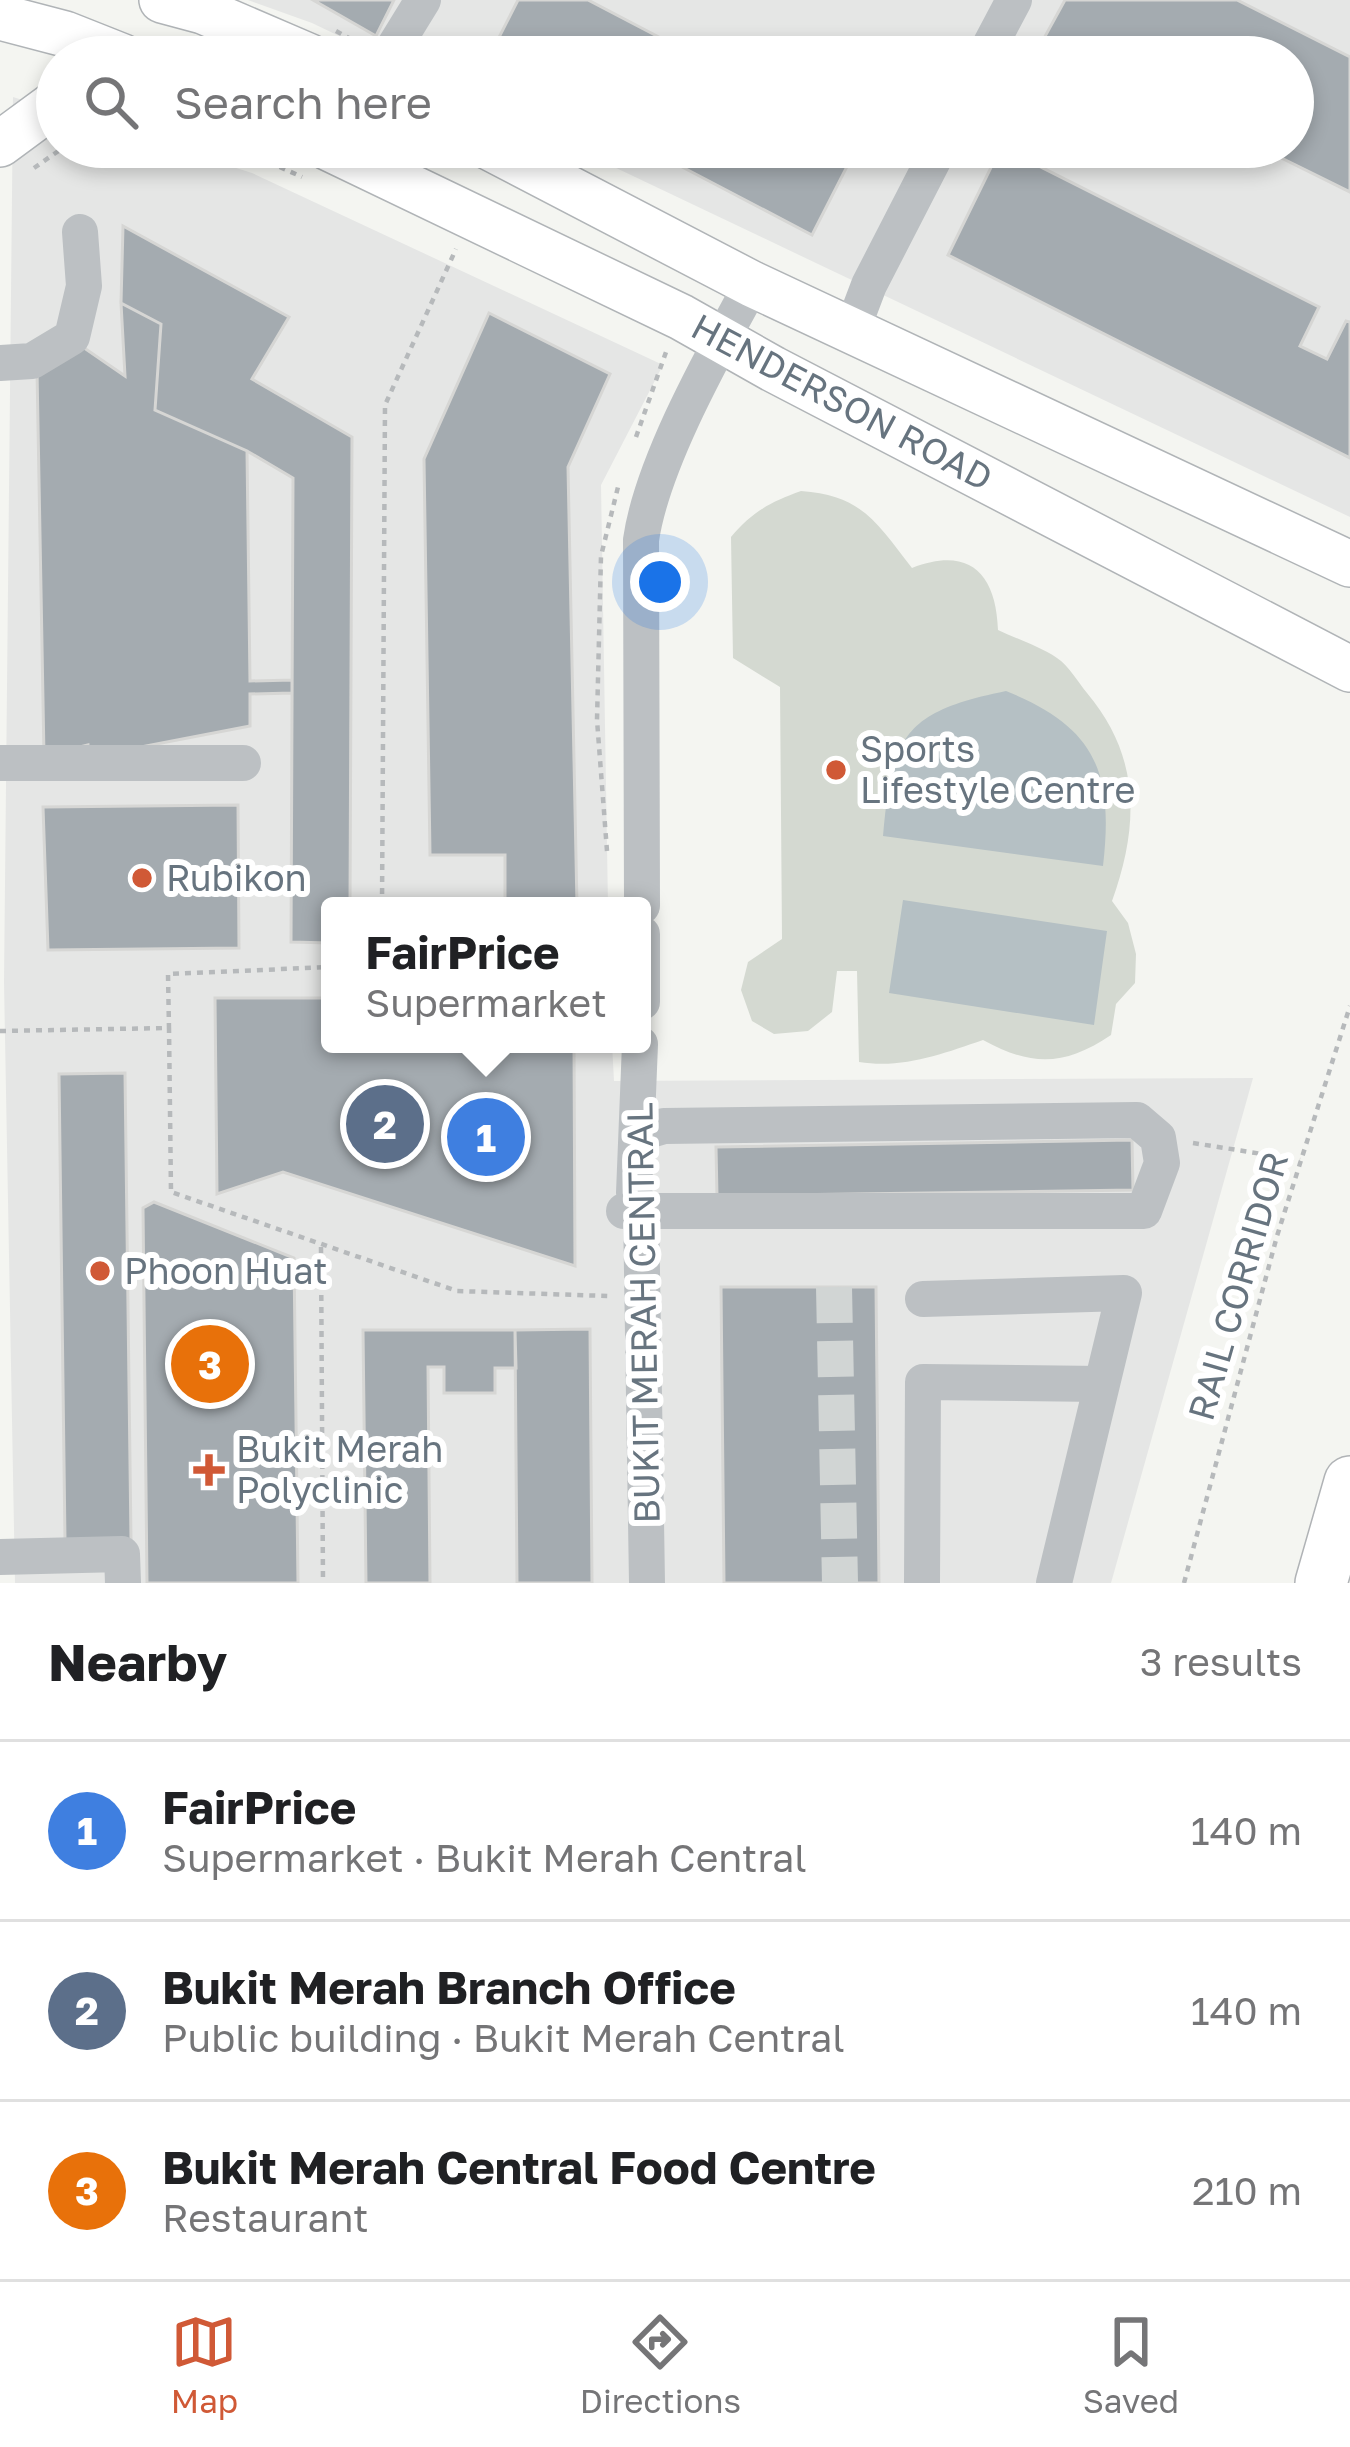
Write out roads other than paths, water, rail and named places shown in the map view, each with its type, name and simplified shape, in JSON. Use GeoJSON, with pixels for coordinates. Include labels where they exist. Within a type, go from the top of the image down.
{"type":"FeatureCollection","features":[{"type":"Feature","properties":{"kind":"highway"},"geometry":{"type":"LineString","coordinates":[[1321,1583],[1350,1482]]}},
{"type":"Feature","properties":{"kind":"main road"},"geometry":{"type":"LineString","coordinates":[[186,4],[261,36]]}},
{"type":"Feature","properties":{"kind":"main road"},"geometry":{"type":"LineString","coordinates":[[0,16],[70,36]]}},
{"type":"Feature","properties":{"kind":"main road"},"geometry":{"type":"LineString","coordinates":[[15,157],[36,130]]}},
{"type":"Feature","properties":{"kind":"main road","name":"HENDERSON ROAD"},"geometry":{"type":"LineString","coordinates":[[370,168],[722,339],[1350,668]]}},
{"type":"Feature","properties":{"kind":"main road","name":"HENDERSON ROAD"},"geometry":{"type":"LineString","coordinates":[[529,168],[752,284],[1350,564]]}},
{"type":"Feature","properties":{"kind":"street"},"geometry":{"type":"LineString","coordinates":[[401,36],[423,0]]}},
{"type":"Feature","properties":{"kind":"street"},"geometry":{"type":"LineString","coordinates":[[994,36],[1014,0]]}},
{"type":"Feature","properties":{"kind":"street","name":"HENDERSON ROAD"},"geometry":{"type":"LineString","coordinates":[[851,330],[929,168]]}},
{"type":"Feature","properties":{"kind":"street"},"geometry":{"type":"LineString","coordinates":[[0,363],[32,361],[72,337],[84,286],[80,232]]}},
{"type":"Feature","properties":{"kind":"street"},"geometry":{"type":"LineString","coordinates":[[642,897],[641,562],[646,504],[752,284]]}},
{"type":"Feature","properties":{"kind":"street"},"geometry":{"type":"LineString","coordinates":[[0,763],[243,763]]}},
{"type":"Feature","properties":{"kind":"street","name":"BUKIT MERAH CENTRAL"},"geometry":{"type":"LineString","coordinates":[[640,1053],[633,1205],[647,1583]]}},
{"type":"Feature","properties":{"kind":"street"},"geometry":{"type":"LineString","coordinates":[[633,1205],[1144,1211],[1162,1163],[1158,1138],[1137,1120],[664,1126],[637,1133]]}},
{"type":"Feature","properties":{"kind":"street","name":"BUKIT MERAH CENTRAL"},"geometry":{"type":"LineString","coordinates":[[631,1583],[627,1297],[634,1258]]}},
{"type":"Feature","properties":{"kind":"street"},"geometry":{"type":"LineString","coordinates":[[923,1299],[1124,1293],[1054,1583]]}},
{"type":"Feature","properties":{"kind":"street"},"geometry":{"type":"LineString","coordinates":[[922,1583],[923,1382],[1102,1384]]}},
{"type":"Feature","properties":{"kind":"street"},"geometry":{"type":"LineString","coordinates":[[0,1557],[122,1554],[123,1583]]}},
{"type":"Feature","properties":{"kind":"tunnel"},"geometry":{"type":"LineString","coordinates":[[834,1287],[840,1583]]}},
{"type":"Feature","properties":{"kind":"place","name":"Sports Lifestyle Centre"},"geometry":{"type":"Point","coordinates":[836,770]}},
{"type":"Feature","properties":{"kind":"place","name":"Rubikon"},"geometry":{"type":"Point","coordinates":[142,878]}},
{"type":"Feature","properties":{"kind":"place","name":"Bukit Merah Branch Office"},"geometry":{"type":"Point","coordinates":[385,1124]}},
{"type":"Feature","properties":{"kind":"place","name":"FairPrice"},"geometry":{"type":"Point","coordinates":[486,1137]}},
{"type":"Feature","properties":{"kind":"place","name":"Phoon Huat"},"geometry":{"type":"Point","coordinates":[100,1271]}},
{"type":"Feature","properties":{"kind":"place","name":"Bukit Merah Central Food Centre"},"geometry":{"type":"Point","coordinates":[210,1364]}},
{"type":"Feature","properties":{"kind":"place","name":"Bukit Merah Polyclinic"},"geometry":{"type":"Point","coordinates":[209,1470]}}]}
